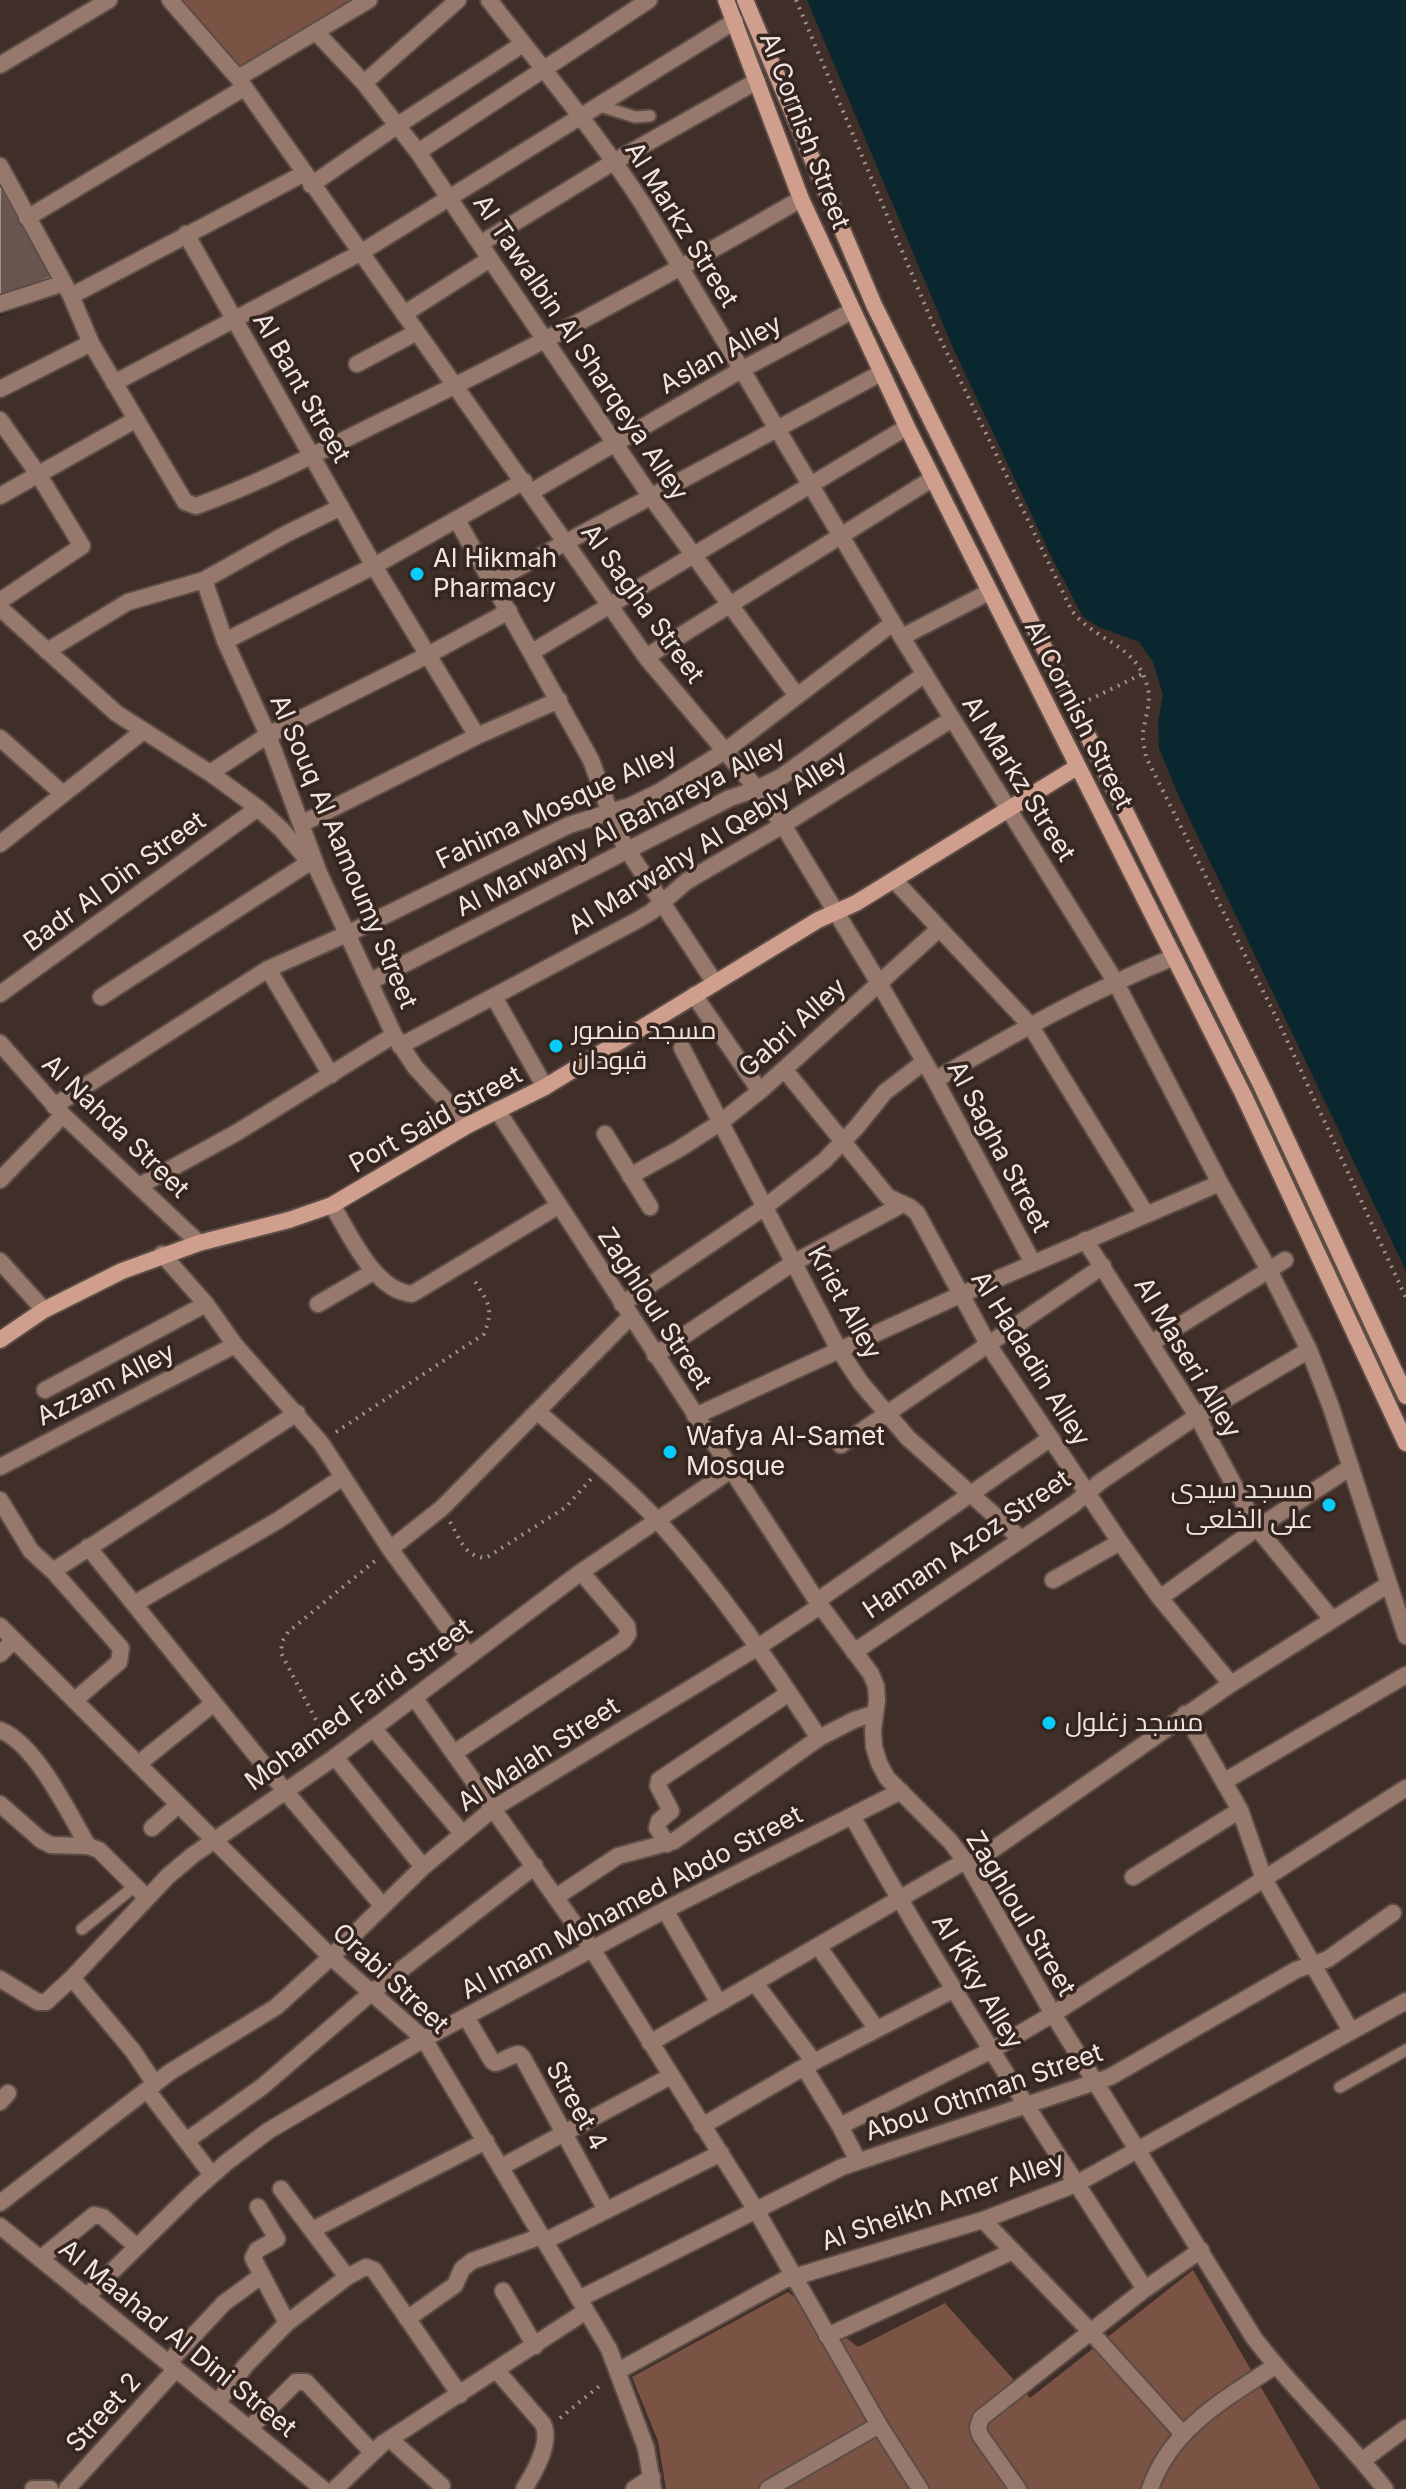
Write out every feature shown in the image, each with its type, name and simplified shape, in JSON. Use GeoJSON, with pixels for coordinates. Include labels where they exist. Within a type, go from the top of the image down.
{"type":"FeatureCollection","features":[{"type":"Feature","properties":{"kind":"main road","name":"Al Cornish Street"},"geometry":{"type":"LineString","coordinates":[[726,0],[801,199],[881,373],[1244,1096],[1406,1443]]}},
{"type":"Feature","properties":{"kind":"main road","name":"Al Cornish Street"},"geometry":{"type":"LineString","coordinates":[[745,0],[874,305],[1263,1089],[1406,1396]]}},
{"type":"Feature","properties":{"kind":"main road","name":"Port Said Street"},"geometry":{"type":"LineString","coordinates":[[0,1340],[82,1289],[162,1254],[289,1220],[332,1205],[468,1125],[545,1087],[818,920],[856,903],[1077,767]]}},
{"type":"Feature","properties":{"kind":"main road"},"geometry":{"type":"LineString","coordinates":[[1097,805],[1116,794]]}},
{"type":"Feature","properties":{"kind":"street"},"geometry":{"type":"LineString","coordinates":[[0,65],[109,0]]}},
{"type":"Feature","properties":{"kind":"street","name":"Al Sagha Street"},"geometry":{"type":"LineString","coordinates":[[170,0],[241,83],[646,657],[757,789],[783,825],[935,1080],[1033,1263]]}},
{"type":"Feature","properties":{"kind":"street"},"geometry":{"type":"LineString","coordinates":[[27,218],[369,0]]}},
{"type":"Feature","properties":{"kind":"street"},"geometry":{"type":"LineString","coordinates":[[364,83],[458,0]]}},
{"type":"Feature","properties":{"kind":"street","name":"Al Markz Street"},"geometry":{"type":"LineString","coordinates":[[489,0],[615,161],[952,719],[1115,981],[1309,1350],[1406,1636]]}},
{"type":"Feature","properties":{"kind":"street"},"geometry":{"type":"LineString","coordinates":[[418,152],[649,0]]}},
{"type":"Feature","properties":{"kind":"street"},"geometry":{"type":"LineString","coordinates":[[114,383],[360,253],[735,21]]}},
{"type":"Feature","properties":{"kind":"street","name":"Al Tawalbin Al Sharqeya Alley"},"geometry":{"type":"LineString","coordinates":[[316,32],[364,83],[418,152],[692,556],[797,696]]}},
{"type":"Feature","properties":{"kind":"street"},"geometry":{"type":"LineString","coordinates":[[0,304],[67,290],[307,179],[398,125],[523,44]]}},
{"type":"Feature","properties":{"kind":"street"},"geometry":{"type":"LineString","coordinates":[[480,244],[615,161],[757,81]]}},
{"type":"Feature","properties":{"kind":"street"},"geometry":{"type":"LineString","coordinates":[[0,166],[67,290],[91,343],[190,506],[202,504],[312,455],[457,386],[681,268],[801,199]]}},
{"type":"Feature","properties":{"kind":"street","name":"Al Bant Street"},"geometry":{"type":"LineString","coordinates":[[186,234],[374,566],[477,736]]}},
{"type":"Feature","properties":{"kind":"street"},"geometry":{"type":"LineString","coordinates":[[404,314],[490,259]]}},
{"type":"Feature","properties":{"kind":"street","name":"Aslan Alley"},"geometry":{"type":"LineString","coordinates":[[225,641],[374,566],[457,520],[614,444],[741,370],[852,311]]}},
{"type":"Feature","properties":{"kind":"street"},"geometry":{"type":"LineString","coordinates":[[357,364],[417,332]]}},
{"type":"Feature","properties":{"kind":"street"},"geometry":{"type":"LineString","coordinates":[[0,389],[91,343]]}},
{"type":"Feature","properties":{"kind":"street"},"geometry":{"type":"LineString","coordinates":[[492,582],[881,373]]}},
{"type":"Feature","properties":{"kind":"street"},"geometry":{"type":"LineString","coordinates":[[0,420],[82,546],[0,601]]}},
{"type":"Feature","properties":{"kind":"street"},"geometry":{"type":"LineString","coordinates":[[0,496],[135,420]]}},
{"type":"Feature","properties":{"kind":"street"},"geometry":{"type":"LineString","coordinates":[[532,652],[907,427]]}},
{"type":"Feature","properties":{"kind":"street"},"geometry":{"type":"LineString","coordinates":[[646,657],[932,479]]}},
{"type":"Feature","properties":{"kind":"street"},"geometry":{"type":"LineString","coordinates":[[47,651],[128,602],[204,580],[341,507]]}},
{"type":"Feature","properties":{"kind":"street"},"geometry":{"type":"LineString","coordinates":[[457,520],[591,760],[628,851],[715,983]]}},
{"type":"Feature","properties":{"kind":"street","name":"Al Souq Al Aamoumy Street"},"geometry":{"type":"LineString","coordinates":[[204,580],[225,641],[268,735],[303,823],[314,867],[397,1040],[415,1067],[468,1125]]}},
{"type":"Feature","properties":{"kind":"street","name":"Fahima Mosque Alley"},"geometry":{"type":"LineString","coordinates":[[0,1180],[58,1111],[268,969],[347,934],[569,825],[630,806],[659,792],[725,751],[797,696],[898,630],[989,592]]}},
{"type":"Feature","properties":{"kind":"street"},"geometry":{"type":"LineString","coordinates":[[0,608],[89,691],[142,732],[210,773],[258,808],[314,867],[101,997]]}},
{"type":"Feature","properties":{"kind":"street"},"geometry":{"type":"LineString","coordinates":[[210,773],[268,735],[509,611]]}},
{"type":"Feature","properties":{"kind":"street","name":"Al Marwahy Al Bahareya Alley"},"geometry":{"type":"LineString","coordinates":[[369,982],[730,798],[781,777],[925,674]]}},
{"type":"Feature","properties":{"kind":"street"},"geometry":{"type":"LineString","coordinates":[[303,823],[477,736],[559,700]]}},
{"type":"Feature","properties":{"kind":"street","name":"Al Marwahy Al Qebly Alley"},"geometry":{"type":"LineString","coordinates":[[139,1186],[236,1133],[331,1075],[397,1040],[494,997],[636,921],[687,881],[952,719]]}},
{"type":"Feature","properties":{"kind":"street"},"geometry":{"type":"LineString","coordinates":[[2,838],[142,732]]}},
{"type":"Feature","properties":{"kind":"street"},"geometry":{"type":"LineString","coordinates":[[0,738],[63,794]]}},
{"type":"Feature","properties":{"kind":"street","name":"Badr Al Din Street"},"geometry":{"type":"LineString","coordinates":[[0,994],[258,808]]}},
{"type":"Feature","properties":{"kind":"street"},"geometry":{"type":"LineString","coordinates":[[894,880],[1030,1025],[1146,1214]]}},
{"type":"Feature","properties":{"kind":"street","name":"Gabri Alley"},"geometry":{"type":"LineString","coordinates":[[630,1176],[721,1122],[760,1091],[939,929]]}},
{"type":"Feature","properties":{"kind":"street"},"geometry":{"type":"LineString","coordinates":[[935,1080],[1030,1025],[1115,981],[1174,957]]}},
{"type":"Feature","properties":{"kind":"street"},"geometry":{"type":"LineString","coordinates":[[268,969],[331,1075]]}},
{"type":"Feature","properties":{"kind":"street"},"geometry":{"type":"LineString","coordinates":[[694,995],[760,1091]]}},
{"type":"Feature","properties":{"kind":"street"},"geometry":{"type":"LineString","coordinates":[[494,997],[545,1087]]}},
{"type":"Feature","properties":{"kind":"street","name":"Kriet Alley"},"geometry":{"type":"LineString","coordinates":[[682,1048],[839,1350],[861,1383],[908,1438],[1021,1539]]}},
{"type":"Feature","properties":{"kind":"street","name":"Al Nahda Street"},"geometry":{"type":"LineString","coordinates":[[3,1053],[58,1111],[199,1243]]}},
{"type":"Feature","properties":{"kind":"street"},"geometry":{"type":"LineString","coordinates":[[390,1549],[442,1508],[537,1411],[626,1310],[824,1161],[885,1092],[924,1062]]}},
{"type":"Feature","properties":{"kind":"street","name":"Al Hadadin Alley"},"geometry":{"type":"LineString","coordinates":[[784,1069],[888,1197],[917,1213],[989,1346],[1160,1598],[1231,1684]]}},
{"type":"Feature","properties":{"kind":"street","name":"Zaghloul Street"},"geometry":{"type":"LineString","coordinates":[[497,1110],[819,1604],[871,1674],[877,1700],[873,1730],[879,1763],[887,1778],[950,1841],[967,1863],[1094,2083],[1201,2250],[1234,2310],[1275,2366],[1363,2460],[1385,2489]]}},
{"type":"Feature","properties":{"kind":"street"},"geometry":{"type":"LineString","coordinates":[[605,1134],[650,1207]]}},
{"type":"Feature","properties":{"kind":"street"},"geometry":{"type":"LineString","coordinates":[[695,1416],[960,1295],[1220,1183]]}},
{"type":"Feature","properties":{"kind":"street"},"geometry":{"type":"LineString","coordinates":[[655,1355],[793,1263],[903,1204]]}},
{"type":"Feature","properties":{"kind":"street"},"geometry":{"type":"LineString","coordinates":[[332,1205],[373,1272],[392,1288],[412,1294],[558,1206]]}},
{"type":"Feature","properties":{"kind":"street","name":"Al Maseri Alley"},"geometry":{"type":"LineString","coordinates":[[1085,1240],[1153,1342],[1257,1528],[1331,1618]]}},
{"type":"Feature","properties":{"kind":"street"},"geometry":{"type":"LineString","coordinates":[[162,1254],[206,1304],[235,1345],[321,1443],[390,1549],[468,1655]]}},
{"type":"Feature","properties":{"kind":"street"},"geometry":{"type":"LineString","coordinates":[[1153,1342],[1285,1260]]}},
{"type":"Feature","properties":{"kind":"street"},"geometry":{"type":"LineString","coordinates":[[0,1261],[44,1310]]}},
{"type":"Feature","properties":{"kind":"street"},"geometry":{"type":"LineString","coordinates":[[841,1445],[1103,1266]]}},
{"type":"Feature","properties":{"kind":"street"},"geometry":{"type":"LineString","coordinates":[[318,1304],[373,1272]]}},
{"type":"Feature","properties":{"kind":"street"},"geometry":{"type":"LineString","coordinates":[[45,1390],[206,1304]]}},
{"type":"Feature","properties":{"kind":"street","name":"Azzam Alley"},"geometry":{"type":"LineString","coordinates":[[0,1467],[235,1345]]}},
{"type":"Feature","properties":{"kind":"street","name":"Hamam Azoz Street"},"geometry":{"type":"LineString","coordinates":[[854,1652],[1197,1416],[1309,1350]]}},
{"type":"Feature","properties":{"kind":"street"},"geometry":{"type":"LineString","coordinates":[[537,1411],[657,1521],[725,1602],[819,1738]]}},
{"type":"Feature","properties":{"kind":"street"},"geometry":{"type":"LineString","coordinates":[[53,1571],[297,1413]]}},
{"type":"Feature","properties":{"kind":"street","name":"Al Malah Street"},"geometry":{"type":"LineString","coordinates":[[0,2203],[189,2060],[276,2007],[423,1867],[494,1808],[758,1647],[1051,1438]]}},
{"type":"Feature","properties":{"kind":"street"},"geometry":{"type":"LineString","coordinates":[[1160,1598],[1257,1528],[1351,1467]]}},
{"type":"Feature","properties":{"kind":"street","name":"Mohamed Farid Street"},"geometry":{"type":"LineString","coordinates":[[0,1979],[38,2002],[46,2002],[72,1978],[141,1892],[335,1757],[581,1572],[731,1470]]}},
{"type":"Feature","properties":{"kind":"street"},"geometry":{"type":"LineString","coordinates":[[134,1604],[277,1521],[343,1477]]}},
{"type":"Feature","properties":{"kind":"street"},"geometry":{"type":"LineString","coordinates":[[0,1500],[31,1551],[53,1571],[121,1648],[119,1662],[75,1700]]}},
{"type":"Feature","properties":{"kind":"street"},"geometry":{"type":"LineString","coordinates":[[1053,1580],[1120,1542]]}},
{"type":"Feature","properties":{"kind":"street"},"geometry":{"type":"LineString","coordinates":[[88,1547],[285,1791],[382,1905]]}},
{"type":"Feature","properties":{"kind":"street"},"geometry":{"type":"LineString","coordinates":[[454,1753],[623,1641],[628,1634],[627,1626],[581,1572]]}},
{"type":"Feature","properties":{"kind":"street"},"geometry":{"type":"LineString","coordinates":[[650,2043],[967,1863],[1185,1714],[1331,1618],[1389,1584]]}},
{"type":"Feature","properties":{"kind":"street","name":"Orabi Street"},"geometry":{"type":"LineString","coordinates":[[0,1626],[331,1957],[424,2039],[609,2349],[646,2448],[653,2483]]}},
{"type":"Feature","properties":{"kind":"street"},"geometry":{"type":"LineString","coordinates":[[0,1654],[14,1640]]}},
{"type":"Feature","properties":{"kind":"street"},"geometry":{"type":"LineString","coordinates":[[1225,1781],[1406,1675]]}},
{"type":"Feature","properties":{"kind":"street"},"geometry":{"type":"LineString","coordinates":[[667,1844],[657,1828],[659,1821],[671,1811],[658,1786],[659,1780],[789,1693]]}},
{"type":"Feature","properties":{"kind":"street"},"geometry":{"type":"LineString","coordinates":[[414,1697],[592,1949],[756,2210],[879,2425],[920,2489]]}},
{"type":"Feature","properties":{"kind":"street"},"geometry":{"type":"LineString","coordinates":[[138,1764],[214,1703]]}},
{"type":"Feature","properties":{"kind":"street"},"geometry":{"type":"LineString","coordinates":[[556,1897],[618,1856],[674,1841],[819,1738],[875,1713]]}},
{"type":"Feature","properties":{"kind":"street"},"geometry":{"type":"LineString","coordinates":[[1185,1714],[1240,1810],[1264,1879],[1351,2031]]}},
{"type":"Feature","properties":{"kind":"street"},"geometry":{"type":"LineString","coordinates":[[373,1728],[462,1833]]}},
{"type":"Feature","properties":{"kind":"street"},"geometry":{"type":"LineString","coordinates":[[0,1730],[16,1737],[32,1754],[88,1846]]}},
{"type":"Feature","properties":{"kind":"street"},"geometry":{"type":"LineString","coordinates":[[335,1757],[423,1867]]}},
{"type":"Feature","properties":{"kind":"street"},"geometry":{"type":"LineString","coordinates":[[840,2126],[990,2051],[1053,2014],[1406,1788]]}},
{"type":"Feature","properties":{"kind":"street","name":"Al Imam Mohamed Abdo Street"},"geometry":{"type":"LineString","coordinates":[[86,2297],[212,2175],[268,2131],[424,2039],[665,1910],[901,1791]]}},
{"type":"Feature","properties":{"kind":"street"},"geometry":{"type":"LineString","coordinates":[[0,1804],[51,1845],[88,1846],[99,1850],[141,1892]]}},
{"type":"Feature","properties":{"kind":"street"},"geometry":{"type":"LineString","coordinates":[[152,1828],[178,1805]]}},
{"type":"Feature","properties":{"kind":"street"},"geometry":{"type":"LineString","coordinates":[[1133,1877],[1240,1810]]}},
{"type":"Feature","properties":{"kind":"street","name":"Al Kiky Alley"},"geometry":{"type":"LineString","coordinates":[[852,1816],[990,2051],[1145,2289]]}},
{"type":"Feature","properties":{"kind":"street"},"geometry":{"type":"LineString","coordinates":[[186,2141],[263,2086],[371,1993],[535,1866]]}},
{"type":"Feature","properties":{"kind":"street"},"geometry":{"type":"LineString","coordinates":[[665,1910],[719,2003]]}},
{"type":"Feature","properties":{"kind":"street","name":"Abou Othman Street"},"geometry":{"type":"LineString","coordinates":[[335,2489],[372,2452],[535,2346],[583,2305],[756,2210],[858,2161],[1094,2083],[1124,2070],[1296,1970],[1328,1959],[1393,1913]]}},
{"type":"Feature","properties":{"kind":"street"},"geometry":{"type":"LineString","coordinates":[[818,1946],[876,2028]]}},
{"type":"Feature","properties":{"kind":"street"},"geometry":{"type":"LineString","coordinates":[[72,1978],[133,2051],[151,2087],[212,2175]]}},
{"type":"Feature","properties":{"kind":"street"},"geometry":{"type":"LineString","coordinates":[[755,1983],[809,2064],[858,2161]]}},
{"type":"Feature","properties":{"kind":"street"},"geometry":{"type":"LineString","coordinates":[[702,2126],[809,2064],[953,1990]]}},
{"type":"Feature","properties":{"kind":"street","name":"Al Sheikh Amer Alley"},"geometry":{"type":"LineString","coordinates":[[618,2371],[794,2277],[983,2220],[1076,2184],[1406,2001]]}},
{"type":"Feature","properties":{"kind":"street","name":"Street 4"},"geometry":{"type":"LineString","coordinates":[[466,2017],[492,2061],[501,2062],[519,2054],[523,2058],[606,2210]]}},
{"type":"Feature","properties":{"kind":"street"},"geometry":{"type":"LineString","coordinates":[[501,2167],[671,2076]]}},
{"type":"Feature","properties":{"kind":"street"},"geometry":{"type":"LineString","coordinates":[[312,2230],[486,2141]]}},
{"type":"Feature","properties":{"kind":"street"},"geometry":{"type":"LineString","coordinates":[[407,2319],[451,2288],[466,2264],[543,2239],[721,2153]]}},
{"type":"Feature","properties":{"kind":"street"},"geometry":{"type":"LineString","coordinates":[[281,2189],[347,2277]]}},
{"type":"Feature","properties":{"kind":"street"},"geometry":{"type":"LineString","coordinates":[[258,2207],[277,2235],[275,2241],[254,2254],[253,2258],[287,2323]]}},
{"type":"Feature","properties":{"kind":"street"},"geometry":{"type":"LineString","coordinates":[[40,2259],[94,2215],[103,2217],[137,2247]]}},
{"type":"Feature","properties":{"kind":"street"},"geometry":{"type":"LineString","coordinates":[[983,2220],[1183,2434]]}},
{"type":"Feature","properties":{"kind":"street","name":"Al Maahad Al Dini Street"},"geometry":{"type":"LineString","coordinates":[[0,2226],[323,2489]]}},
{"type":"Feature","properties":{"kind":"street"},"geometry":{"type":"LineString","coordinates":[[1018,2489],[980,2435],[978,2427],[981,2418],[1145,2289],[1201,2250]]}},
{"type":"Feature","properties":{"kind":"street"},"geometry":{"type":"LineString","coordinates":[[827,2336],[1013,2251]]}},
{"type":"Feature","properties":{"kind":"street"},"geometry":{"type":"LineString","coordinates":[[217,2403],[246,2365],[287,2323],[360,2268],[370,2267],[460,2395]]}},
{"type":"Feature","properties":{"kind":"street","name":"Street 2"},"geometry":{"type":"LineString","coordinates":[[67,2489],[224,2303],[261,2276]]}},
{"type":"Feature","properties":{"kind":"street"},"geometry":{"type":"LineString","coordinates":[[503,2291],[535,2346]]}},
{"type":"Feature","properties":{"kind":"street"},"geometry":{"type":"LineString","coordinates":[[1150,2489],[1167,2452],[1183,2434],[1205,2413],[1275,2366]]}},
{"type":"Feature","properties":{"kind":"street"},"geometry":{"type":"LineString","coordinates":[[497,2371],[546,2430],[543,2448],[524,2489]]}},
{"type":"Feature","properties":{"kind":"street"},"geometry":{"type":"LineString","coordinates":[[249,2429],[293,2385],[302,2381],[372,2452]]}},
{"type":"Feature","properties":{"kind":"street"},"geometry":{"type":"LineString","coordinates":[[768,2489],[793,2482],[879,2425]]}},
{"type":"Feature","properties":{"kind":"street"},"geometry":{"type":"LineString","coordinates":[[1363,2460],[1406,2428]]}},
{"type":"Feature","properties":{"kind":"street"},"geometry":{"type":"LineString","coordinates":[[390,2439],[442,2486]]}},
{"type":"Feature","properties":{"kind":"street"},"geometry":{"type":"LineString","coordinates":[[634,2489],[653,2483]]}},
{"type":"Feature","properties":{"kind":"street"},"geometry":{"type":"LineString","coordinates":[[33,2489],[50,2489]]}},
{"type":"Feature","properties":{"kind":"lane"},"geometry":{"type":"LineString","coordinates":[[597,105],[635,117],[650,116]]}},
{"type":"Feature","properties":{"kind":"lane"},"geometry":{"type":"LineString","coordinates":[[82,1929],[141,1892]]}},
{"type":"Feature","properties":{"kind":"lane"},"geometry":{"type":"LineString","coordinates":[[1340,2087],[1406,2050]]}},
{"type":"Feature","properties":{"kind":"path"},"geometry":{"type":"LineString","coordinates":[[796,0],[933,324],[1072,611],[1082,624],[1116,643],[1134,658],[1142,674],[1149,692],[1142,736],[1146,757],[1279,1023],[1406,1298]]}},
{"type":"Feature","properties":{"kind":"path"},"geometry":{"type":"LineString","coordinates":[[1073,708],[1142,674]]}},
{"type":"Feature","properties":{"kind":"path"},"geometry":{"type":"LineString","coordinates":[[321,1443],[484,1334],[490,1307],[465,1262]]}},
{"type":"Feature","properties":{"kind":"path"},"geometry":{"type":"LineString","coordinates":[[442,1508],[467,1551],[476,1557],[486,1558],[566,1507],[601,1468]]}},
{"type":"Feature","properties":{"kind":"path"},"geometry":{"type":"LineString","coordinates":[[335,1757],[281,1653],[282,1642],[288,1632],[390,1549]]}},
{"type":"Feature","properties":{"kind":"path"},"geometry":{"type":"LineString","coordinates":[[546,2430],[618,2371]]}},
{"type":"Feature","properties":{"kind":"shaded area"},"geometry":{"type":"Polygon","coordinates":[[[170,0],[369,0],[238,78],[170,0]]]}},
{"type":"Feature","properties":{"kind":"shaded area"},"geometry":{"type":"Polygon","coordinates":[[[1193,2270],[1320,2489],[666,2489],[658,2441],[632,2377],[788,2292],[858,2347],[945,2303],[1030,2398],[1193,2270]]]}},
{"type":"Feature","properties":{"kind":"water"},"geometry":{"type":"Polygon","coordinates":[[[807,0],[1406,0],[1406,1271],[1180,799],[1159,749],[1158,722],[1163,695],[1153,662],[1139,642],[1099,627],[1083,617],[1051,556],[953,348],[807,0]]]}},
{"type":"Feature","properties":{"kind":"building"},"geometry":{"type":"Polygon","coordinates":[[[0,185],[51,277],[0,298],[0,185]]]}},
{"type":"Feature","properties":{"kind":"place","name":"Al Hikmah Pharmacy"},"geometry":{"type":"Point","coordinates":[417,574]}},
{"type":"Feature","properties":{"kind":"place","name":"مسجد منصور قبودان"},"geometry":{"type":"Point","coordinates":[556,1046]}},
{"type":"Feature","properties":{"kind":"place","name":"Wafya Al-Samet Mosque"},"geometry":{"type":"Point","coordinates":[670,1452]}},
{"type":"Feature","properties":{"kind":"place","name":"مسجد سيدى على الخلعى"},"geometry":{"type":"Point","coordinates":[1329,1505]}},
{"type":"Feature","properties":{"kind":"place","name":"مسجد زغلول"},"geometry":{"type":"Point","coordinates":[1049,1723]}}]}
